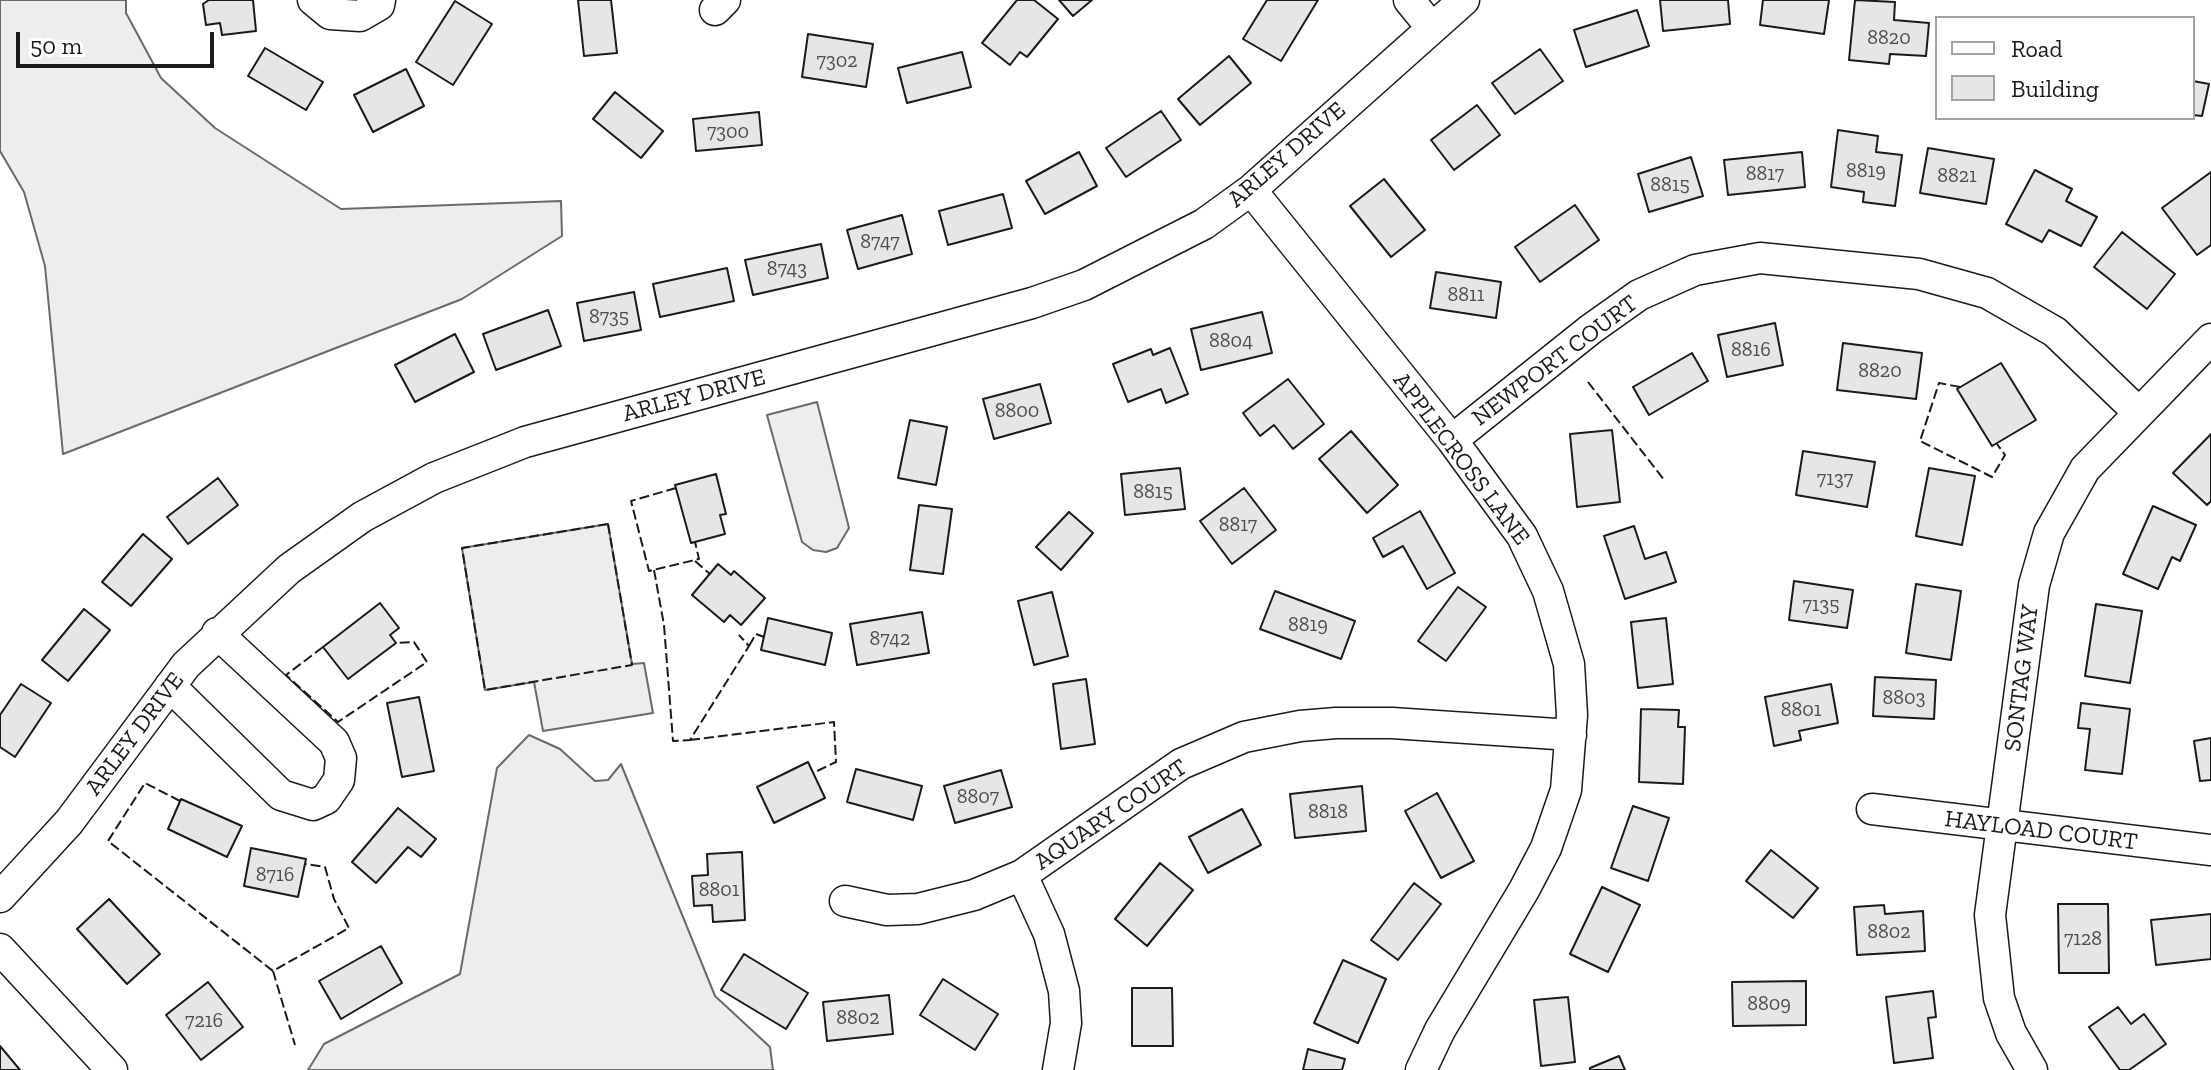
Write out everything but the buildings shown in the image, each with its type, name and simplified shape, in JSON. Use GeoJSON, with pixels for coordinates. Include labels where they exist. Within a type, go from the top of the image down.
{"type":"FeatureCollection","features":[{"type":"Feature","properties":{"kind":"street"},"geometry":{"type":"LineString","coordinates":[[313,0],[330,14],[360,16],[379,5],[380,0]]}},
{"type":"Feature","properties":{"kind":"street"},"geometry":{"type":"LineString","coordinates":[[1409,0],[1431,27]]}},
{"type":"Feature","properties":{"kind":"street","name":"ARLEY DRIVE"},"geometry":{"type":"LineString","coordinates":[[0,897],[69,822],[170,686],[217,633],[289,569],[362,517],[434,478],[525,442],[1032,303],[1084,285],[1204,224],[1251,190],[1464,0]]}},
{"type":"Feature","properties":{"kind":"street","name":"APPLECROSS LANE"},"geometry":{"type":"LineString","coordinates":[[1251,190],[1452,440],[1522,536],[1548,591],[1569,664],[1571,735],[1566,790],[1546,848],[1440,1030],[1421,1070]]}},
{"type":"Feature","properties":{"kind":"street","name":"NEWPORT COURT"},"geometry":{"type":"LineString","coordinates":[[1452,440],[1591,329],[1639,295],[1695,270],[1760,258],[1919,274],[1987,293],[2055,332],[2138,412]]}},
{"type":"Feature","properties":{"kind":"street","name":"SONTAG WAY"},"geometry":{"type":"LineString","coordinates":[[2032,1070],[2011,1033],[1992,957],[1991,900],[2026,627],[2042,552],[2067,496],[2085,469],[2211,339]]}},
{"type":"Feature","properties":{"kind":"street"},"geometry":{"type":"LineString","coordinates":[[170,686],[281,795],[313,805],[326,799],[339,780],[341,758],[334,742],[217,633]]}},
{"type":"Feature","properties":{"kind":"street","name":"AQUARY COURT"},"geometry":{"type":"LineString","coordinates":[[845,901],[887,910],[918,909],[974,895],[1022,875],[1181,764],[1244,737],[1300,726],[1336,723],[1392,723],[1571,735]]}},
{"type":"Feature","properties":{"kind":"street","name":"HAYLOAD COURT"},"geometry":{"type":"LineString","coordinates":[[1872,809],[2211,850]]}},
{"type":"Feature","properties":{"kind":"street"},"geometry":{"type":"LineString","coordinates":[[1022,875],[1049,934],[1064,991],[1066,1023],[1058,1070]]}},
{"type":"Feature","properties":{"kind":"street"},"geometry":{"type":"LineString","coordinates":[[0,949],[112,1070]]}},
{"type":"Feature","properties":{"kind":"shaded area"},"geometry":{"type":"Polygon","coordinates":[[[0,0],[126,0],[126,13],[161,78],[215,128],[341,209],[561,201],[562,236],[462,299],[63,454],[45,266],[24,192],[0,151],[0,0]]]}},
{"type":"Feature","properties":{"kind":"shaded area"},"geometry":{"type":"Polygon","coordinates":[[[817,402],[849,528],[837,548],[826,552],[813,550],[802,542],[767,415],[817,402]]]}},
{"type":"Feature","properties":{"kind":"shaded area"},"geometry":{"type":"Polygon","coordinates":[[[608,524],[632,664],[644,663],[653,713],[543,731],[534,682],[485,690],[462,548],[608,524]]]}},
{"type":"Feature","properties":{"kind":"shaded area"},"geometry":{"type":"Polygon","coordinates":[[[529,735],[560,749],[595,781],[608,780],[621,764],[715,996],[770,1047],[773,1070],[308,1070],[324,1044],[460,974],[497,768],[529,735]]]}},
{"type":"Feature","properties":{"kind":"fence"},"geometry":{"type":"LineString","coordinates":[[1588,382],[1665,481]]}},
{"type":"Feature","properties":{"kind":"fence"},"geometry":{"type":"LineString","coordinates":[[1960,387],[1939,383],[1920,441],[1992,477],[2005,455],[1997,444]]}},
{"type":"Feature","properties":{"kind":"fence"},"geometry":{"type":"LineString","coordinates":[[676,488],[631,501],[649,571],[699,559],[695,542]]}},
{"type":"Feature","properties":{"kind":"fence"},"geometry":{"type":"LineString","coordinates":[[608,524],[632,665],[485,690],[462,548],[608,524]]}},
{"type":"Feature","properties":{"kind":"fence"},"geometry":{"type":"LineString","coordinates":[[695,561],[710,574]]}},
{"type":"Feature","properties":{"kind":"fence"},"geometry":{"type":"LineString","coordinates":[[654,570],[664,625],[673,741],[690,740],[749,646],[739,635]]}},
{"type":"Feature","properties":{"kind":"fence"},"geometry":{"type":"LineString","coordinates":[[749,646],[756,634],[764,637]]}},
{"type":"Feature","properties":{"kind":"fence"},"geometry":{"type":"LineString","coordinates":[[323,647],[286,675],[338,722],[427,662],[414,642],[396,643]]}},
{"type":"Feature","properties":{"kind":"fence"},"geometry":{"type":"LineString","coordinates":[[690,740],[834,722],[836,762],[813,773]]}},
{"type":"Feature","properties":{"kind":"fence"},"geometry":{"type":"LineString","coordinates":[[180,801],[145,783],[108,841],[273,971],[349,928],[334,899],[325,867],[305,864]]}},
{"type":"Feature","properties":{"kind":"fence"},"geometry":{"type":"LineString","coordinates":[[273,971],[295,1045]]}}]}
